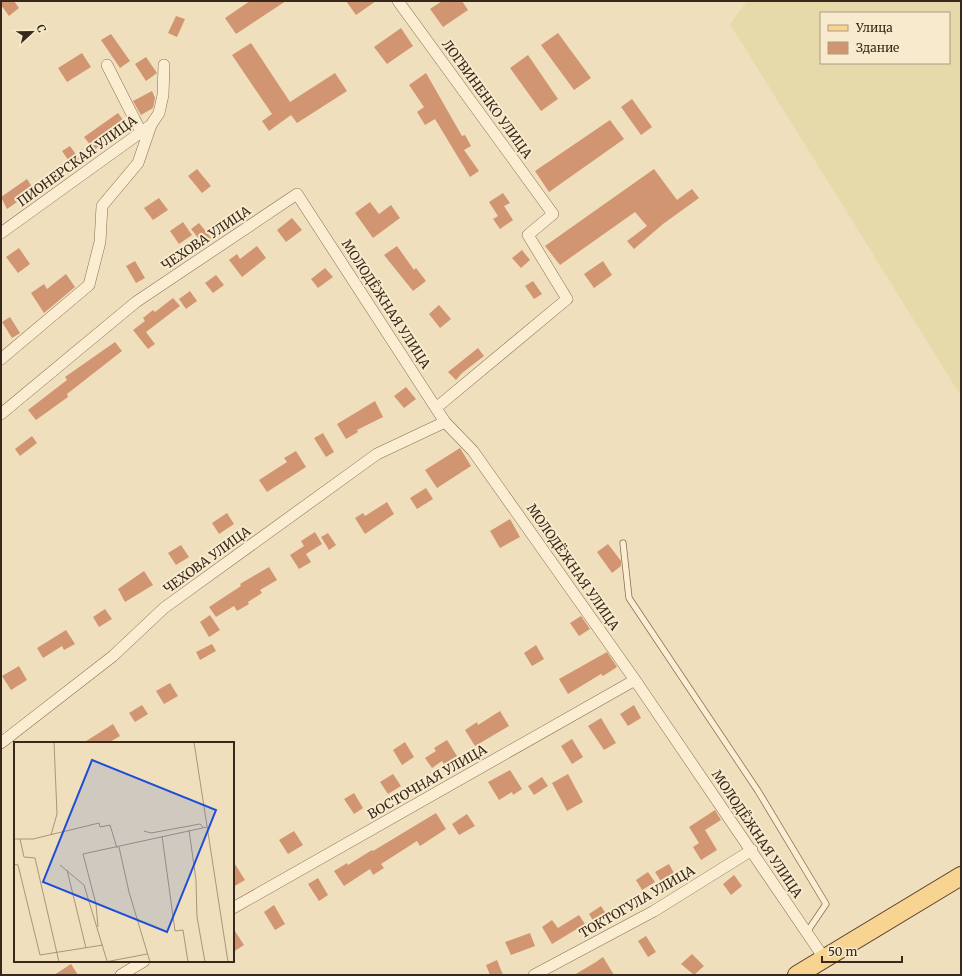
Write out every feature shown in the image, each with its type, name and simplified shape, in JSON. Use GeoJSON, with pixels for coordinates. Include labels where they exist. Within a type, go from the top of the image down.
{"type":"FeatureCollection","features":[{"type":"Feature","properties":{"kind":"main road"},"geometry":{"type":"LineString","coordinates":[[797,975],[961,876]]}},
{"type":"Feature","properties":{"kind":"street","name":"ЛОГВИНЕНКО УЛИЦА"},"geometry":{"type":"LineString","coordinates":[[398,1],[553,214],[528,235],[567,299],[436,408]]}},
{"type":"Feature","properties":{"kind":"street"},"geometry":{"type":"LineString","coordinates":[[107,65],[141,132]]}},
{"type":"Feature","properties":{"kind":"street"},"geometry":{"type":"LineString","coordinates":[[1,359],[89,285],[100,242],[102,206],[138,163],[151,126],[159,113],[163,95],[164,65]]}},
{"type":"Feature","properties":{"kind":"street","name":"ПИОНЕРСКАЯ УЛИЦА"},"geometry":{"type":"LineString","coordinates":[[1,233],[151,126]]}},
{"type":"Feature","properties":{"kind":"street","name":"МОЛОДЁЖНАЯ УЛИЦА"},"geometry":{"type":"LineString","coordinates":[[298,194],[445,422],[473,452],[635,680],[824,958]]}},
{"type":"Feature","properties":{"kind":"street","name":"ЧЕХОВА УЛИЦА"},"geometry":{"type":"LineString","coordinates":[[1,414],[136,302],[298,194]]}},
{"type":"Feature","properties":{"kind":"street","name":"ЧЕХОВА УЛИЦА"},"geometry":{"type":"LineString","coordinates":[[1,743],[113,656],[171,603],[377,454],[445,422]]}},
{"type":"Feature","properties":{"kind":"street","name":"ВОСТОЧНАЯ УЛИЦА"},"geometry":{"type":"LineString","coordinates":[[234,907],[635,680]]}},
{"type":"Feature","properties":{"kind":"street","name":"ТОКТОГУЛА УЛИЦА"},"geometry":{"type":"LineString","coordinates":[[534,975],[654,911],[752,850]]}},
{"type":"Feature","properties":{"kind":"street"},"geometry":{"type":"LineString","coordinates":[[121,975],[142,962]]}},
{"type":"Feature","properties":{"kind":"lane"},"geometry":{"type":"LineString","coordinates":[[623,543],[629,598],[758,791],[826,904],[807,932]]}},
{"type":"Feature","properties":{"kind":"shaded area"},"geometry":{"type":"Polygon","coordinates":[[[747,1],[961,1],[961,396],[730,24],[747,1]]]}},
{"type":"Feature","properties":{"kind":"building"},"geometry":{"type":"Polygon","coordinates":[[[1,1],[14,1],[19,8],[9,16],[1,5],[1,1]]]}},
{"type":"Feature","properties":{"kind":"building"},"geometry":{"type":"Polygon","coordinates":[[[250,1],[286,1],[236,34],[225,18],[250,1]]]}},
{"type":"Feature","properties":{"kind":"building"},"geometry":{"type":"Polygon","coordinates":[[[346,1],[376,1],[356,15],[346,1]]]}},
{"type":"Feature","properties":{"kind":"building"},"geometry":{"type":"Polygon","coordinates":[[[442,1],[462,1],[468,10],[443,27],[430,9],[442,1]]]}},
{"type":"Feature","properties":{"kind":"building"},"geometry":{"type":"Polygon","coordinates":[[[176,16],[185,19],[177,37],[168,33],[176,16]]]}},
{"type":"Feature","properties":{"kind":"building"},"geometry":{"type":"Polygon","coordinates":[[[401,28],[413,46],[387,64],[374,47],[401,28]]]}},
{"type":"Feature","properties":{"kind":"building"},"geometry":{"type":"Polygon","coordinates":[[[558,33],[591,78],[574,90],[541,45],[558,33]]]}},
{"type":"Feature","properties":{"kind":"building"},"geometry":{"type":"Polygon","coordinates":[[[111,34],[130,61],[120,68],[101,40],[111,34]]]}},
{"type":"Feature","properties":{"kind":"building"},"geometry":{"type":"Polygon","coordinates":[[[251,43],[290,102],[335,73],[347,91],[297,123],[291,115],[269,131],[262,121],[272,114],[232,55],[251,43]]]}},
{"type":"Feature","properties":{"kind":"building"},"geometry":{"type":"Polygon","coordinates":[[[82,53],[91,67],[67,82],[58,68],[82,53]]]}},
{"type":"Feature","properties":{"kind":"building"},"geometry":{"type":"Polygon","coordinates":[[[528,55],[558,99],[541,111],[510,68],[528,55]]]}},
{"type":"Feature","properties":{"kind":"building"},"geometry":{"type":"Polygon","coordinates":[[[146,57],[157,73],[146,81],[135,64],[146,57]]]}},
{"type":"Feature","properties":{"kind":"building"},"geometry":{"type":"Polygon","coordinates":[[[426,73],[462,136],[465,135],[471,146],[464,150],[479,171],[470,177],[435,119],[425,125],[417,112],[424,107],[409,85],[426,73]]]}},
{"type":"Feature","properties":{"kind":"building"},"geometry":{"type":"Polygon","coordinates":[[[152,91],[155,98],[153,108],[141,115],[133,101],[152,91]]]}},
{"type":"Feature","properties":{"kind":"building"},"geometry":{"type":"Polygon","coordinates":[[[632,99],[652,127],[641,135],[621,107],[632,99]]]}},
{"type":"Feature","properties":{"kind":"building"},"geometry":{"type":"Polygon","coordinates":[[[118,113],[127,125],[94,150],[84,137],[118,113]]]}},
{"type":"Feature","properties":{"kind":"building"},"geometry":{"type":"Polygon","coordinates":[[[610,120],[624,139],[549,192],[535,171],[610,120]]]}},
{"type":"Feature","properties":{"kind":"building"},"geometry":{"type":"Polygon","coordinates":[[[70,146],[79,159],[71,164],[62,151],[70,146]]]}},
{"type":"Feature","properties":{"kind":"building"},"geometry":{"type":"Polygon","coordinates":[[[197,169],[211,186],[202,193],[188,176],[197,169]]]}},
{"type":"Feature","properties":{"kind":"building"},"geometry":{"type":"Polygon","coordinates":[[[654,169],[677,200],[692,189],[699,198],[663,224],[634,249],[627,241],[647,226],[635,212],[560,265],[545,246],[654,169]]]}},
{"type":"Feature","properties":{"kind":"building"},"geometry":{"type":"Polygon","coordinates":[[[27,179],[34,190],[7,209],[1,197],[27,179]]]}},
{"type":"Feature","properties":{"kind":"building"},"geometry":{"type":"Polygon","coordinates":[[[503,193],[510,203],[504,206],[513,220],[500,229],[493,219],[498,216],[489,202],[503,193]]]}},
{"type":"Feature","properties":{"kind":"building"},"geometry":{"type":"Polygon","coordinates":[[[159,198],[168,210],[153,220],[144,208],[159,198]]]}},
{"type":"Feature","properties":{"kind":"building"},"geometry":{"type":"Polygon","coordinates":[[[370,202],[379,214],[391,205],[400,218],[373,238],[355,213],[370,202]]]}},
{"type":"Feature","properties":{"kind":"building"},"geometry":{"type":"Polygon","coordinates":[[[292,218],[302,230],[286,242],[277,230],[292,218]]]}},
{"type":"Feature","properties":{"kind":"building"},"geometry":{"type":"Polygon","coordinates":[[[183,222],[192,235],[179,244],[170,231],[183,222]]]}},
{"type":"Feature","properties":{"kind":"building"},"geometry":{"type":"Polygon","coordinates":[[[199,223],[212,239],[204,245],[191,229],[199,223]]]}},
{"type":"Feature","properties":{"kind":"building"},"geometry":{"type":"Polygon","coordinates":[[[257,246],[266,258],[242,277],[229,260],[237,254],[240,259],[257,246]]]}},
{"type":"Feature","properties":{"kind":"building"},"geometry":{"type":"Polygon","coordinates":[[[397,246],[414,270],[416,268],[426,281],[413,291],[384,255],[397,246]]]}},
{"type":"Feature","properties":{"kind":"building"},"geometry":{"type":"Polygon","coordinates":[[[19,248],[30,264],[18,273],[6,257],[19,248]]]}},
{"type":"Feature","properties":{"kind":"building"},"geometry":{"type":"Polygon","coordinates":[[[522,250],[530,260],[521,268],[512,258],[522,250]]]}},
{"type":"Feature","properties":{"kind":"building"},"geometry":{"type":"Polygon","coordinates":[[[135,261],[145,278],[136,283],[126,266],[135,261]]]}},
{"type":"Feature","properties":{"kind":"building"},"geometry":{"type":"Polygon","coordinates":[[[603,261],[612,275],[594,288],[584,274],[603,261]]]}},
{"type":"Feature","properties":{"kind":"building"},"geometry":{"type":"Polygon","coordinates":[[[325,268],[333,277],[318,288],[311,279],[325,268]]]}},
{"type":"Feature","properties":{"kind":"building"},"geometry":{"type":"Polygon","coordinates":[[[66,274],[75,287],[44,313],[31,293],[44,284],[47,289],[66,274]]]}},
{"type":"Feature","properties":{"kind":"building"},"geometry":{"type":"Polygon","coordinates":[[[216,275],[224,285],[213,293],[205,283],[216,275]]]}},
{"type":"Feature","properties":{"kind":"building"},"geometry":{"type":"Polygon","coordinates":[[[533,281],[542,294],[534,299],[525,286],[533,281]]]}},
{"type":"Feature","properties":{"kind":"building"},"geometry":{"type":"Polygon","coordinates":[[[190,291],[197,301],[186,309],[179,299],[190,291]]]}},
{"type":"Feature","properties":{"kind":"building"},"geometry":{"type":"Polygon","coordinates":[[[173,298],[180,306],[146,332],[155,344],[148,349],[133,330],[145,321],[143,318],[153,310],[155,312],[173,298]]]}},
{"type":"Feature","properties":{"kind":"building"},"geometry":{"type":"Polygon","coordinates":[[[439,305],[451,319],[440,328],[429,314],[439,305]]]}},
{"type":"Feature","properties":{"kind":"building"},"geometry":{"type":"Polygon","coordinates":[[[10,317],[20,333],[12,338],[2,322],[10,317]]]}},
{"type":"Feature","properties":{"kind":"building"},"geometry":{"type":"Polygon","coordinates":[[[115,342],[122,351],[67,394],[68,397],[36,420],[28,410],[67,380],[65,377],[115,342]]]}},
{"type":"Feature","properties":{"kind":"building"},"geometry":{"type":"Polygon","coordinates":[[[478,348],[484,356],[462,373],[456,380],[448,372],[478,348]]]}},
{"type":"Feature","properties":{"kind":"building"},"geometry":{"type":"Polygon","coordinates":[[[406,387],[416,399],[404,408],[394,396],[406,387]]]}},
{"type":"Feature","properties":{"kind":"building"},"geometry":{"type":"Polygon","coordinates":[[[375,401],[383,417],[357,430],[358,432],[346,439],[337,424],[375,401]]]}},
{"type":"Feature","properties":{"kind":"building"},"geometry":{"type":"Polygon","coordinates":[[[323,433],[334,452],[326,457],[314,438],[323,433]]]}},
{"type":"Feature","properties":{"kind":"building"},"geometry":{"type":"Polygon","coordinates":[[[32,436],[37,443],[20,456],[15,449],[32,436]]]}},
{"type":"Feature","properties":{"kind":"building"},"geometry":{"type":"Polygon","coordinates":[[[460,448],[471,466],[437,488],[425,470],[460,448]]]}},
{"type":"Feature","properties":{"kind":"building"},"geometry":{"type":"Polygon","coordinates":[[[296,451],[306,467],[267,492],[259,480],[287,462],[284,458],[296,451]]]}},
{"type":"Feature","properties":{"kind":"building"},"geometry":{"type":"Polygon","coordinates":[[[426,488],[433,499],[417,509],[410,498],[426,488]]]}},
{"type":"Feature","properties":{"kind":"building"},"geometry":{"type":"Polygon","coordinates":[[[387,502],[394,514],[365,534],[355,518],[363,513],[365,516],[387,502]]]}},
{"type":"Feature","properties":{"kind":"building"},"geometry":{"type":"Polygon","coordinates":[[[227,513],[234,524],[219,534],[212,523],[227,513]]]}},
{"type":"Feature","properties":{"kind":"building"},"geometry":{"type":"Polygon","coordinates":[[[510,519],[520,537],[500,548],[490,531],[510,519]]]}},
{"type":"Feature","properties":{"kind":"building"},"geometry":{"type":"Polygon","coordinates":[[[315,532],[322,544],[306,554],[311,562],[299,569],[290,555],[304,546],[301,541],[315,532]]]}},
{"type":"Feature","properties":{"kind":"building"},"geometry":{"type":"Polygon","coordinates":[[[328,533],[336,545],[329,550],[321,537],[328,533]]]}},
{"type":"Feature","properties":{"kind":"building"},"geometry":{"type":"Polygon","coordinates":[[[608,544],[621,561],[621,566],[612,573],[597,552],[608,544]]]}},
{"type":"Feature","properties":{"kind":"building"},"geometry":{"type":"Polygon","coordinates":[[[181,545],[189,557],[176,565],[168,553],[181,545]]]}},
{"type":"Feature","properties":{"kind":"building"},"geometry":{"type":"Polygon","coordinates":[[[269,567],[277,580],[260,590],[262,593],[248,602],[249,604],[237,611],[234,606],[216,617],[209,607],[241,586],[240,584],[269,567]]]}},
{"type":"Feature","properties":{"kind":"building"},"geometry":{"type":"Polygon","coordinates":[[[144,571],[153,585],[125,602],[118,589],[144,571]]]}},
{"type":"Feature","properties":{"kind":"building"},"geometry":{"type":"Polygon","coordinates":[[[105,609],[112,619],[99,627],[93,617],[105,609]]]}},
{"type":"Feature","properties":{"kind":"building"},"geometry":{"type":"Polygon","coordinates":[[[210,615],[220,630],[209,637],[200,622],[210,615]]]}},
{"type":"Feature","properties":{"kind":"building"},"geometry":{"type":"Polygon","coordinates":[[[581,616],[590,629],[579,636],[570,623],[581,616]]]}},
{"type":"Feature","properties":{"kind":"building"},"geometry":{"type":"Polygon","coordinates":[[[66,630],[75,644],[64,650],[62,646],[43,658],[37,648],[66,630]]]}},
{"type":"Feature","properties":{"kind":"building"},"geometry":{"type":"Polygon","coordinates":[[[212,644],[216,651],[200,660],[196,652],[212,644]]]}},
{"type":"Feature","properties":{"kind":"building"},"geometry":{"type":"Polygon","coordinates":[[[536,645],[544,659],[532,666],[524,653],[536,645]]]}},
{"type":"Feature","properties":{"kind":"building"},"geometry":{"type":"Polygon","coordinates":[[[607,652],[617,667],[603,676],[601,674],[568,694],[559,679],[607,652]]]}},
{"type":"Feature","properties":{"kind":"building"},"geometry":{"type":"Polygon","coordinates":[[[19,666],[27,680],[11,690],[2,676],[19,666]]]}},
{"type":"Feature","properties":{"kind":"building"},"geometry":{"type":"Polygon","coordinates":[[[170,683],[178,696],[164,704],[156,691],[170,683]]]}},
{"type":"Feature","properties":{"kind":"building"},"geometry":{"type":"Polygon","coordinates":[[[142,705],[148,714],[135,722],[129,713],[142,705]]]}},
{"type":"Feature","properties":{"kind":"building"},"geometry":{"type":"Polygon","coordinates":[[[634,705],[641,718],[628,726],[620,714],[634,705]]]}},
{"type":"Feature","properties":{"kind":"building"},"geometry":{"type":"Polygon","coordinates":[[[500,711],[509,726],[475,746],[465,730],[477,722],[478,725],[500,711]]]}},
{"type":"Feature","properties":{"kind":"building"},"geometry":{"type":"Polygon","coordinates":[[[601,718],[616,743],[604,750],[588,726],[601,718]]]}},
{"type":"Feature","properties":{"kind":"building"},"geometry":{"type":"Polygon","coordinates":[[[113,724],[120,736],[110,742],[85,742],[113,724]]]}},
{"type":"Feature","properties":{"kind":"building"},"geometry":{"type":"Polygon","coordinates":[[[572,739],[583,757],[572,764],[561,746],[572,739]]]}},
{"type":"Feature","properties":{"kind":"building"},"geometry":{"type":"Polygon","coordinates":[[[447,740],[457,756],[444,764],[442,761],[432,768],[425,758],[436,751],[434,748],[447,740]]]}},
{"type":"Feature","properties":{"kind":"building"},"geometry":{"type":"Polygon","coordinates":[[[405,742],[414,757],[402,765],[393,750],[405,742]]]}},
{"type":"Feature","properties":{"kind":"building"},"geometry":{"type":"Polygon","coordinates":[[[510,770],[522,789],[513,795],[512,792],[499,800],[488,782],[510,770]]]}},
{"type":"Feature","properties":{"kind":"building"},"geometry":{"type":"Polygon","coordinates":[[[393,774],[401,786],[388,794],[380,782],[393,774]]]}},
{"type":"Feature","properties":{"kind":"building"},"geometry":{"type":"Polygon","coordinates":[[[568,774],[583,802],[567,811],[552,783],[568,774]]]}},
{"type":"Feature","properties":{"kind":"building"},"geometry":{"type":"Polygon","coordinates":[[[542,777],[548,786],[534,795],[528,786],[542,777]]]}},
{"type":"Feature","properties":{"kind":"building"},"geometry":{"type":"Polygon","coordinates":[[[354,793],[363,808],[354,814],[344,799],[354,793]]]}},
{"type":"Feature","properties":{"kind":"building"},"geometry":{"type":"Polygon","coordinates":[[[715,810],[721,820],[705,830],[717,850],[701,860],[693,847],[699,843],[689,827],[715,810]]]}},
{"type":"Feature","properties":{"kind":"building"},"geometry":{"type":"Polygon","coordinates":[[[436,813],[446,829],[420,846],[417,841],[381,864],[384,868],[373,875],[370,869],[344,886],[334,871],[347,863],[348,865],[372,850],[373,851],[436,813]]]}},
{"type":"Feature","properties":{"kind":"building"},"geometry":{"type":"Polygon","coordinates":[[[467,814],[475,826],[459,835],[452,824],[467,814]]]}},
{"type":"Feature","properties":{"kind":"building"},"geometry":{"type":"Polygon","coordinates":[[[294,831],[303,845],[288,854],[279,840],[294,831]]]}},
{"type":"Feature","properties":{"kind":"building"},"geometry":{"type":"Polygon","coordinates":[[[234,863],[245,880],[234,886],[234,863]]]}},
{"type":"Feature","properties":{"kind":"building"},"geometry":{"type":"Polygon","coordinates":[[[669,864],[675,875],[662,883],[655,872],[669,864]]]}},
{"type":"Feature","properties":{"kind":"building"},"geometry":{"type":"Polygon","coordinates":[[[648,872],[655,882],[642,890],[636,880],[648,872]]]}},
{"type":"Feature","properties":{"kind":"building"},"geometry":{"type":"Polygon","coordinates":[[[734,875],[742,886],[731,895],[723,884],[734,875]]]}},
{"type":"Feature","properties":{"kind":"building"},"geometry":{"type":"Polygon","coordinates":[[[318,878],[328,895],[319,901],[308,884],[318,878]]]}},
{"type":"Feature","properties":{"kind":"building"},"geometry":{"type":"Polygon","coordinates":[[[274,905],[285,924],[275,930],[264,912],[274,905]]]}},
{"type":"Feature","properties":{"kind":"building"},"geometry":{"type":"Polygon","coordinates":[[[601,906],[606,914],[594,922],[589,914],[601,906]]]}},
{"type":"Feature","properties":{"kind":"building"},"geometry":{"type":"Polygon","coordinates":[[[579,915],[585,924],[552,944],[542,927],[552,920],[558,928],[579,915]]]}},
{"type":"Feature","properties":{"kind":"building"},"geometry":{"type":"Polygon","coordinates":[[[234,930],[244,945],[234,951],[234,930]]]}},
{"type":"Feature","properties":{"kind":"building"},"geometry":{"type":"Polygon","coordinates":[[[530,933],[535,946],[511,955],[505,942],[530,933]]]}},
{"type":"Feature","properties":{"kind":"building"},"geometry":{"type":"Polygon","coordinates":[[[646,936],[656,952],[648,957],[638,941],[646,936]]]}},
{"type":"Feature","properties":{"kind":"building"},"geometry":{"type":"Polygon","coordinates":[[[692,954],[704,966],[694,975],[681,964],[692,954]]]}},
{"type":"Feature","properties":{"kind":"building"},"geometry":{"type":"Polygon","coordinates":[[[603,957],[614,975],[574,975],[596,962],[603,957]]]}},
{"type":"Feature","properties":{"kind":"building"},"geometry":{"type":"Polygon","coordinates":[[[497,960],[503,975],[490,975],[486,965],[497,960]]]}},
{"type":"Feature","properties":{"kind":"building"},"geometry":{"type":"Polygon","coordinates":[[[71,964],[78,975],[54,975],[71,964]]]}}]}
